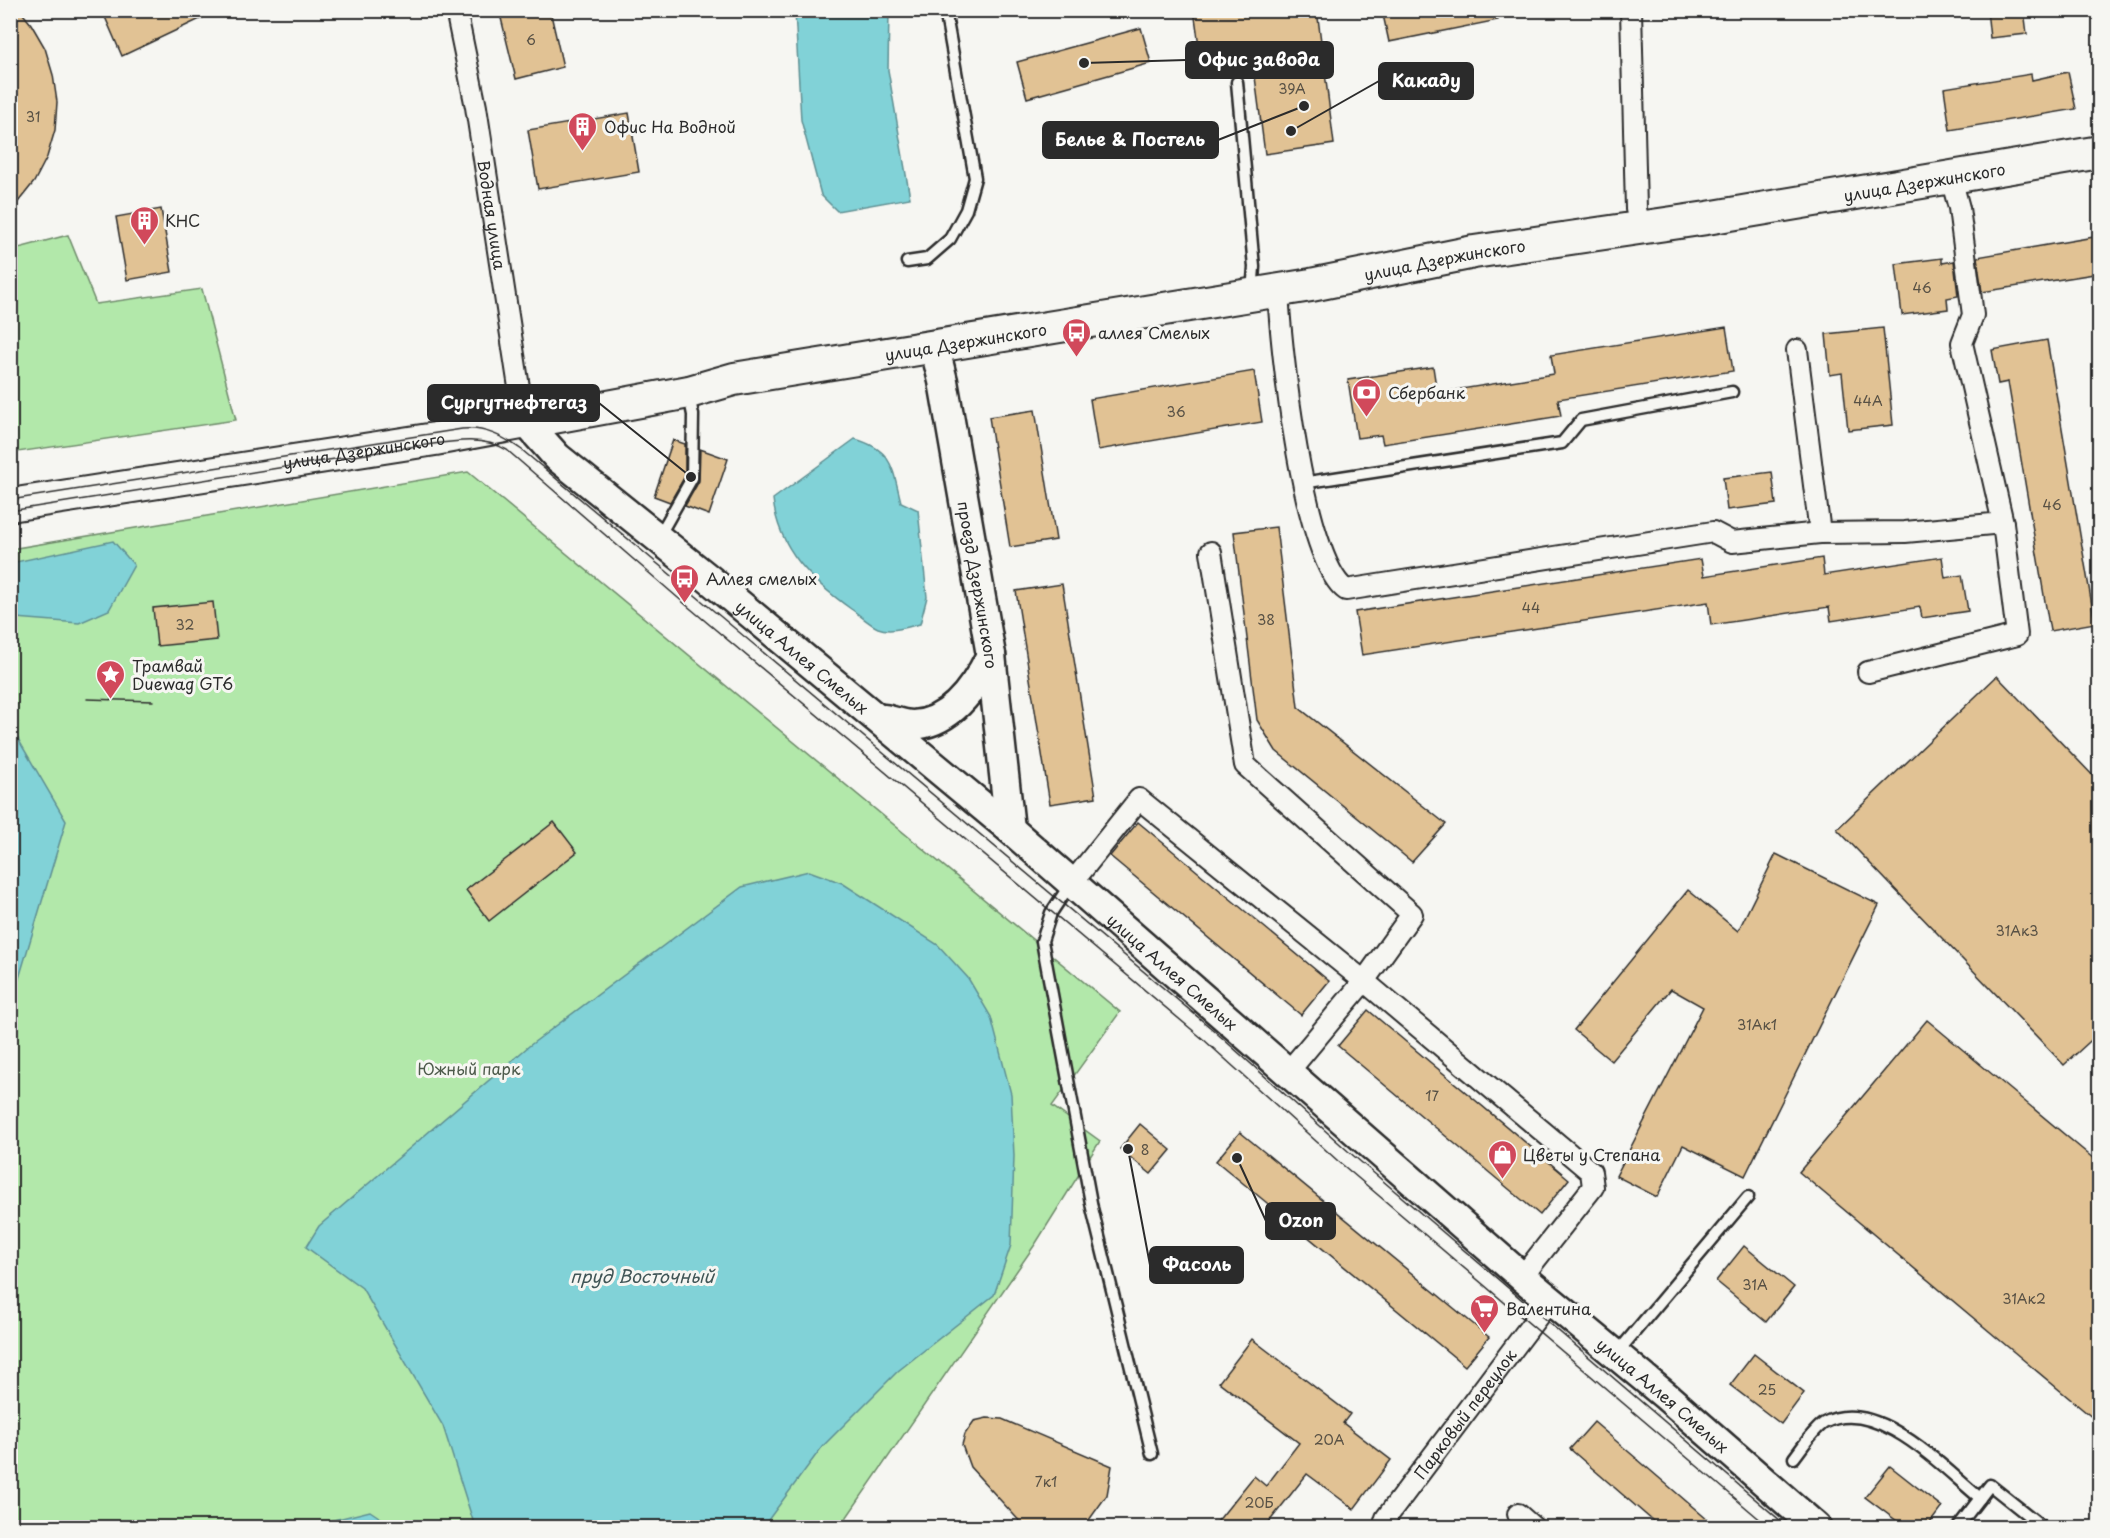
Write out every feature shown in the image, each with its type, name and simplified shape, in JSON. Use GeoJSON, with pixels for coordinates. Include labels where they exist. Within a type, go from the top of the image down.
{"type":"FeatureCollection","features":[{"type":"Feature","properties":{"kind":"main road","name":"улица Дзержинского"},"geometry":{"type":"LineString","coordinates":[[10,505],[423,440],[689,392],[734,379],[1311,285],[1474,252],[1951,178],[2100,152]]}},
{"type":"Feature","properties":{"kind":"main road","name":"проезд Дзержинского"},"geometry":{"type":"LineString","coordinates":[[934,345],[943,381],[991,655],[1010,829]]}},
{"type":"Feature","properties":{"kind":"main road","name":"улица Аллея Смелых"},"geometry":{"type":"LineString","coordinates":[[524,420],[557,457],[1010,829],[1522,1277],[1817,1527]]}},
{"type":"Feature","properties":{"kind":"main road"},"geometry":{"type":"LineString","coordinates":[[882,722],[885,718],[912,725],[943,715],[972,690],[991,655]]}},
{"type":"Feature","properties":{"kind":"street","name":"Водная улица"},"geometry":{"type":"LineString","coordinates":[[456,10],[478,119],[524,420]]}},
{"type":"Feature","properties":{"kind":"street"},"geometry":{"type":"LineString","coordinates":[[1631,10],[1636,209],[1640,226]]}},
{"type":"Feature","properties":{"kind":"street"},"geometry":{"type":"LineString","coordinates":[[1868,672],[2017,634],[2003,523],[1962,343],[1972,315],[1959,208],[1951,178]]}},
{"type":"Feature","properties":{"kind":"street"},"geometry":{"type":"LineString","coordinates":[[1265,291],[1279,321],[1302,483],[1326,565],[1337,583],[1346,590],[1713,532],[1732,542],[1820,533],[1905,532],[2003,523]]}},
{"type":"Feature","properties":{"kind":"street"},"geometry":{"type":"LineString","coordinates":[[1797,350],[1820,533]]}},
{"type":"Feature","properties":{"kind":"street"},"geometry":{"type":"LineString","coordinates":[[1211,552],[1245,765],[1412,914],[1364,981],[1288,1072]]}},
{"type":"Feature","properties":{"kind":"street"},"geometry":{"type":"LineString","coordinates":[[1071,883],[1139,799],[1364,981],[1591,1172],[1593,1187],[1522,1277]]}},
{"type":"Feature","properties":{"kind":"street","name":"Парковый переулок"},"geometry":{"type":"LineString","coordinates":[[1383,1527],[1386,1518],[1550,1300]]}},
{"type":"Feature","properties":{"kind":"street"},"geometry":{"type":"LineString","coordinates":[[1518,1514],[1534,1527]]}},
{"type":"Feature","properties":{"kind":"lane"},"geometry":{"type":"LineString","coordinates":[[907,262],[927,259],[950,239],[966,210],[975,178],[945,10]]}},
{"type":"Feature","properties":{"kind":"lane"},"geometry":{"type":"LineString","coordinates":[[1237,82],[1254,267],[1265,291]]}},
{"type":"Feature","properties":{"kind":"lane"},"geometry":{"type":"LineString","coordinates":[[658,538],[692,478],[693,415],[689,392]]}},
{"type":"Feature","properties":{"kind":"lane"},"geometry":{"type":"LineString","coordinates":[[1302,483],[1562,443],[1581,420],[1732,392]]}},
{"type":"Feature","properties":{"kind":"lane"},"geometry":{"type":"LineString","coordinates":[[1071,883],[1051,913],[1042,941],[1092,1208],[1152,1454]]}},
{"type":"Feature","properties":{"kind":"lane"},"geometry":{"type":"LineString","coordinates":[[1615,1355],[1748,1197]]}},
{"type":"Feature","properties":{"kind":"lane"},"geometry":{"type":"LineString","coordinates":[[1794,1458],[1823,1424],[1856,1416],[1893,1428],[1980,1498]]}},
{"type":"Feature","properties":{"kind":"lane"},"geometry":{"type":"LineString","coordinates":[[1957,1527],[1990,1485],[2044,1527]]}},
{"type":"Feature","properties":{"kind":"green space"},"geometry":{"type":"Polygon","coordinates":[[[68,235],[96,304],[202,289],[236,420],[11,453],[11,250],[68,235]]]}},
{"type":"Feature","properties":{"kind":"green space","name":"Южный парк"},"geometry":{"type":"Polygon","coordinates":[[[468,472],[1120,1012],[1052,1106],[1100,1141],[1036,1243],[840,1527],[11,1528],[11,549],[468,472]]]}},
{"type":"Feature","properties":{"kind":"water"},"geometry":{"type":"Polygon","coordinates":[[[795,11],[889,11],[888,70],[910,198],[837,211],[821,195],[801,120],[795,11]]]}},
{"type":"Feature","properties":{"kind":"water"},"geometry":{"type":"Polygon","coordinates":[[[855,439],[868,443],[884,455],[893,470],[901,502],[918,510],[927,597],[920,624],[888,630],[871,624],[810,575],[790,548],[776,517],[773,499],[855,439]]]}},
{"type":"Feature","properties":{"kind":"water"},"geometry":{"type":"Polygon","coordinates":[[[113,541],[134,565],[109,610],[79,623],[16,618],[11,620],[11,563],[113,541]]]}},
{"type":"Feature","properties":{"kind":"water"},"geometry":{"type":"Polygon","coordinates":[[[11,727],[66,821],[11,1005],[11,727]]]}},
{"type":"Feature","properties":{"kind":"water","name":"пруд Восточный"},"geometry":{"type":"Polygon","coordinates":[[[809,871],[842,883],[938,945],[968,978],[991,1017],[1011,1094],[1014,1156],[1011,1245],[994,1295],[898,1371],[822,1447],[763,1527],[475,1527],[443,1426],[362,1288],[306,1247],[319,1226],[529,1046],[742,887],[809,871]]]}},
{"type":"Feature","properties":{"kind":"water"},"geometry":{"type":"Polygon","coordinates":[[[370,1511],[394,1527],[305,1527],[370,1511]]]}},
{"type":"Feature","properties":{"kind":"building"},"geometry":{"type":"Polygon","coordinates":[[[10,10],[20,10],[45,48],[53,75],[57,102],[55,130],[47,157],[34,182],[10,212],[10,10]]]}},
{"type":"Feature","properties":{"kind":"building"},"geometry":{"type":"Polygon","coordinates":[[[102,10],[219,10],[122,56],[102,10]]]}},
{"type":"Feature","properties":{"kind":"building"},"geometry":{"type":"Polygon","coordinates":[[[499,10],[550,10],[563,67],[516,79],[499,10]]]}},
{"type":"Feature","properties":{"kind":"building"},"geometry":{"type":"Polygon","coordinates":[[[1194,10],[1317,10],[1334,144],[1265,154],[1251,46],[1200,53],[1194,10]]]}},
{"type":"Feature","properties":{"kind":"building"},"geometry":{"type":"Polygon","coordinates":[[[1382,10],[1497,10],[1498,20],[1389,42],[1382,10]]]}},
{"type":"Feature","properties":{"kind":"building"},"geometry":{"type":"Polygon","coordinates":[[[1987,10],[2024,10],[2027,34],[1990,38],[1987,10]]]}},
{"type":"Feature","properties":{"kind":"building"},"geometry":{"type":"Polygon","coordinates":[[[1141,28],[1151,63],[1027,98],[1017,62],[1141,28]]]}},
{"type":"Feature","properties":{"kind":"building"},"geometry":{"type":"Polygon","coordinates":[[[2068,72],[2076,109],[1950,130],[1944,88],[2031,74],[2032,80],[2068,72]]]}},
{"type":"Feature","properties":{"kind":"building","name":"Офис На Водной"},"geometry":{"type":"Polygon","coordinates":[[[629,113],[639,172],[538,189],[528,130],[629,113]]]}},
{"type":"Feature","properties":{"kind":"building","name":"КНС"},"geometry":{"type":"Polygon","coordinates":[[[161,209],[172,272],[127,280],[116,217],[161,209]]]}},
{"type":"Feature","properties":{"kind":"building"},"geometry":{"type":"Polygon","coordinates":[[[2100,236],[2100,273],[1982,292],[1977,257],[2100,236]]]}},
{"type":"Feature","properties":{"kind":"building"},"geometry":{"type":"Polygon","coordinates":[[[1942,258],[1942,263],[1954,261],[1958,296],[1947,298],[1948,309],[1902,315],[1896,264],[1942,258]]]}},
{"type":"Feature","properties":{"kind":"building"},"geometry":{"type":"Polygon","coordinates":[[[1726,327],[1733,371],[1558,399],[1561,416],[1383,444],[1381,435],[1357,438],[1348,380],[1433,367],[1437,393],[1554,374],[1551,355],[1726,327]]]}},
{"type":"Feature","properties":{"kind":"building"},"geometry":{"type":"Polygon","coordinates":[[[1883,328],[1893,425],[1848,430],[1842,373],[1830,375],[1826,334],[1883,328]]]}},
{"type":"Feature","properties":{"kind":"building"},"geometry":{"type":"Polygon","coordinates":[[[2047,340],[2095,623],[2050,631],[2008,382],[1998,384],[1992,350],[2047,340]]]}},
{"type":"Feature","properties":{"kind":"building"},"geometry":{"type":"Polygon","coordinates":[[[1254,371],[1262,422],[1098,450],[1090,399],[1254,371]]]}},
{"type":"Feature","properties":{"kind":"building"},"geometry":{"type":"Polygon","coordinates":[[[1035,410],[1056,540],[1010,547],[989,417],[1035,410]]]}},
{"type":"Feature","properties":{"kind":"building"},"geometry":{"type":"Polygon","coordinates":[[[673,440],[685,444],[685,476],[670,502],[654,496],[673,440]]]}},
{"type":"Feature","properties":{"kind":"building"},"geometry":{"type":"Polygon","coordinates":[[[700,449],[728,459],[709,515],[685,506],[699,481],[700,449]]]}},
{"type":"Feature","properties":{"kind":"building"},"geometry":{"type":"Polygon","coordinates":[[[1772,472],[1776,504],[1727,510],[1723,478],[1772,472]]]}},
{"type":"Feature","properties":{"kind":"building"},"geometry":{"type":"Polygon","coordinates":[[[1276,527],[1298,707],[1446,824],[1412,862],[1276,751],[1257,720],[1234,532],[1276,527]]]}},
{"type":"Feature","properties":{"kind":"building"},"geometry":{"type":"Polygon","coordinates":[[[1942,557],[1945,578],[1962,575],[1968,611],[1922,618],[1920,607],[1831,621],[1829,607],[1711,625],[1708,602],[1362,655],[1355,612],[1701,559],[1704,576],[1822,558],[1824,575],[1942,557]]]}},
{"type":"Feature","properties":{"kind":"building"},"geometry":{"type":"Polygon","coordinates":[[[1062,584],[1096,797],[1050,804],[1016,591],[1062,584]]]}},
{"type":"Feature","properties":{"kind":"building"},"geometry":{"type":"Polygon","coordinates":[[[213,602],[217,640],[157,646],[153,608],[213,602]]]}},
{"type":"Feature","properties":{"kind":"building"},"geometry":{"type":"Polygon","coordinates":[[[1997,676],[2100,783],[2100,1032],[2064,1065],[1837,829],[1997,676]]]}},
{"type":"Feature","properties":{"kind":"building"},"geometry":{"type":"Polygon","coordinates":[[[554,822],[577,852],[489,921],[466,890],[554,822]]]}},
{"type":"Feature","properties":{"kind":"building"},"geometry":{"type":"Polygon","coordinates":[[[1138,822],[1329,981],[1301,1015],[1110,856],[1138,822]]]}},
{"type":"Feature","properties":{"kind":"building"},"geometry":{"type":"Polygon","coordinates":[[[1776,854],[1879,905],[1745,1176],[1683,1145],[1657,1197],[1616,1176],[1703,1007],[1671,989],[1611,1061],[1574,1030],[1688,890],[1738,931],[1776,854]]]}},
{"type":"Feature","properties":{"kind":"building"},"geometry":{"type":"Polygon","coordinates":[[[1368,1010],[1569,1179],[1540,1215],[1338,1046],[1368,1010]]]}},
{"type":"Feature","properties":{"kind":"building"},"geometry":{"type":"Polygon","coordinates":[[[1927,1020],[2100,1164],[2100,1424],[1799,1172],[1927,1020]]]}},
{"type":"Feature","properties":{"kind":"building"},"geometry":{"type":"Polygon","coordinates":[[[1140,1124],[1171,1150],[1151,1174],[1120,1149],[1140,1124]]]}},
{"type":"Feature","properties":{"kind":"building"},"geometry":{"type":"Polygon","coordinates":[[[1240,1132],[1489,1337],[1465,1366],[1216,1161],[1240,1132]]]}},
{"type":"Feature","properties":{"kind":"building"},"geometry":{"type":"Polygon","coordinates":[[[1744,1246],[1794,1287],[1766,1322],[1716,1281],[1744,1246]]]}},
{"type":"Feature","properties":{"kind":"building"},"geometry":{"type":"Polygon","coordinates":[[[1252,1339],[1350,1414],[1343,1423],[1391,1460],[1354,1509],[1307,1474],[1265,1527],[1213,1527],[1254,1476],[1266,1486],[1299,1443],[1219,1382],[1252,1339]]]}},
{"type":"Feature","properties":{"kind":"building"},"geometry":{"type":"Polygon","coordinates":[[[1754,1354],[1804,1393],[1781,1424],[1730,1385],[1754,1354]]]}},
{"type":"Feature","properties":{"kind":"building"},"geometry":{"type":"Polygon","coordinates":[[[987,1418],[1002,1419],[1112,1466],[1107,1495],[1084,1527],[1025,1527],[970,1467],[962,1445],[965,1434],[974,1421],[987,1418]]]}},
{"type":"Feature","properties":{"kind":"building"},"geometry":{"type":"Polygon","coordinates":[[[1594,1422],[1716,1527],[1660,1527],[1570,1449],[1594,1422]]]}},
{"type":"Feature","properties":{"kind":"building"},"geometry":{"type":"Polygon","coordinates":[[[1890,1466],[1942,1507],[1927,1527],[1905,1527],[1865,1497],[1890,1466]]]}},
{"type":"Feature","properties":{"kind":"tram line"},"geometry":{"type":"LineString","coordinates":[[10,500],[462,429],[486,431],[508,441],[522,450],[1211,1028],[1348,1151],[1789,1528]]}},
{"type":"Feature","properties":{"kind":"tram line"},"geometry":{"type":"LineString","coordinates":[[10,511],[447,442],[484,442],[507,450],[685,604],[1203,1039],[1338,1161],[1770,1528]]}},
{"type":"Feature","properties":{"kind":"tram line"},"geometry":{"type":"LineString","coordinates":[[87,699],[153,701]]}},
{"type":"Feature","properties":{"kind":"place","name":"Офис завода"},"geometry":{"type":"Point","coordinates":[1084,63]}},
{"type":"Feature","properties":{"kind":"place","name":"Белье & Постель"},"geometry":{"type":"Point","coordinates":[1304,106]}},
{"type":"Feature","properties":{"kind":"place","name":"Какаду"},"geometry":{"type":"Point","coordinates":[1291,131]}},
{"type":"Feature","properties":{"kind":"place","name":"Офис На Водной"},"geometry":{"type":"Point","coordinates":[583,152]}},
{"type":"Feature","properties":{"kind":"place","name":"КНС"},"geometry":{"type":"Point","coordinates":[144,246]}},
{"type":"Feature","properties":{"kind":"place","name":"аллея Смелых"},"geometry":{"type":"Point","coordinates":[1077,358]}},
{"type":"Feature","properties":{"kind":"place","name":"Сбербанк"},"geometry":{"type":"Point","coordinates":[1367,418]}},
{"type":"Feature","properties":{"kind":"place","name":"Сургутнефтегаз"},"geometry":{"type":"Point","coordinates":[691,477]}},
{"type":"Feature","properties":{"kind":"place","name":"Аллея смелых"},"geometry":{"type":"Point","coordinates":[685,604]}},
{"type":"Feature","properties":{"kind":"place","name":"Трамвай Duewag GT6"},"geometry":{"type":"Point","coordinates":[111,700]}},
{"type":"Feature","properties":{"kind":"place","name":"Фасоль"},"geometry":{"type":"Point","coordinates":[1128,1149]}},
{"type":"Feature","properties":{"kind":"place","name":"Ozon"},"geometry":{"type":"Point","coordinates":[1237,1158]}},
{"type":"Feature","properties":{"kind":"place","name":"Цветы у Степана"},"geometry":{"type":"Point","coordinates":[1502,1180]}},
{"type":"Feature","properties":{"kind":"place","name":"Валентина"},"geometry":{"type":"Point","coordinates":[1485,1334]}}]}
